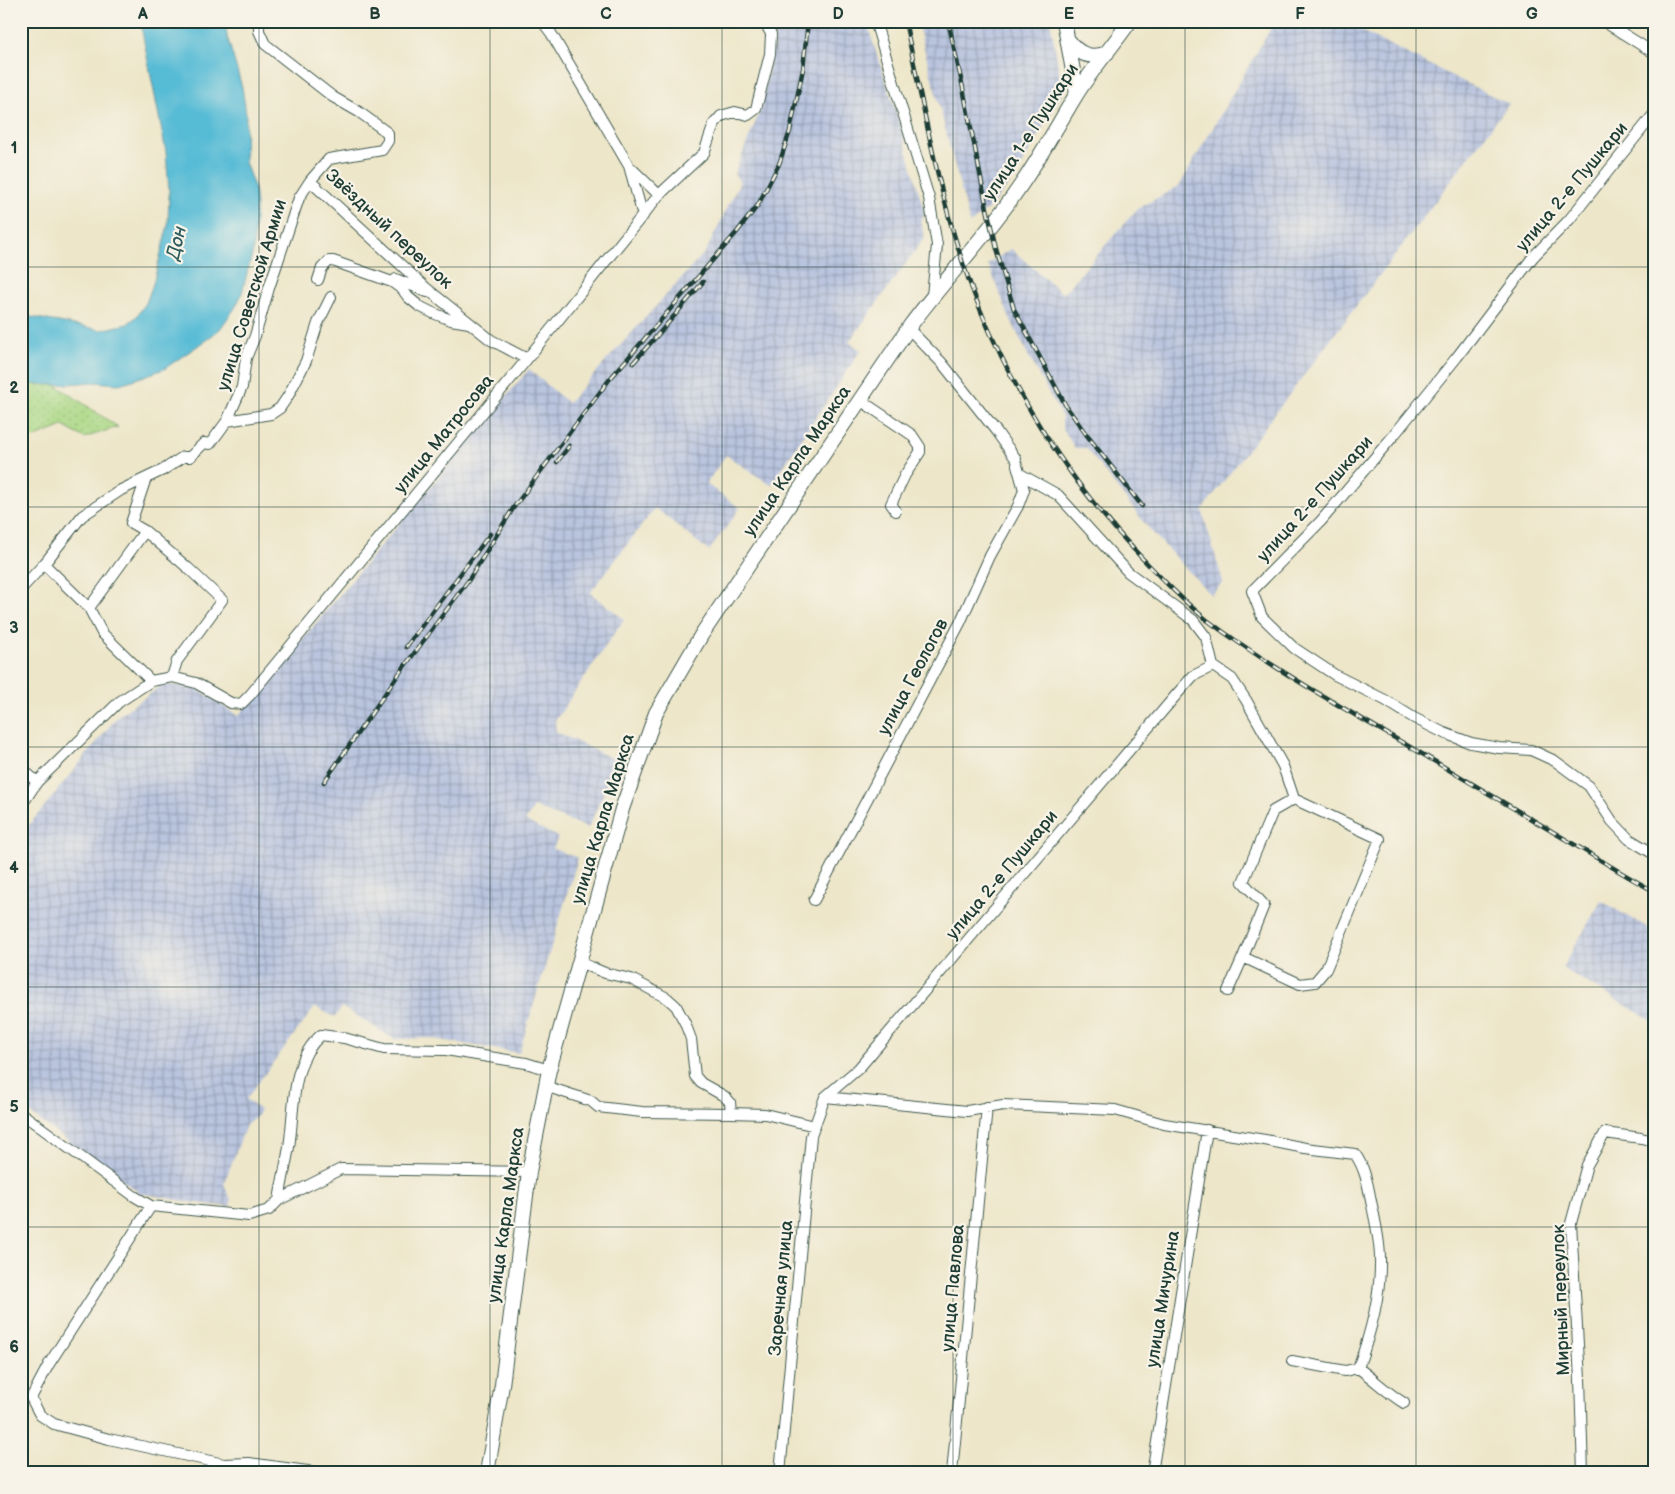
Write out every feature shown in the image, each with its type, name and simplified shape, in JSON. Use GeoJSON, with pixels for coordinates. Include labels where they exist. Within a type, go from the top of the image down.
{"type":"FeatureCollection","features":[{"type":"Feature","properties":{"kind":"main road"},"geometry":{"type":"LineString","coordinates":[[1064,21],[1077,93]]}},
{"type":"Feature","properties":{"kind":"main road","name":"улица 1-е Пушкари"},"geometry":{"type":"LineString","coordinates":[[962,262],[1014,195],[1055,132],[1077,93],[1130,21]]}},
{"type":"Feature","properties":{"kind":"main road"},"geometry":{"type":"LineString","coordinates":[[1069,41],[1074,48],[1088,56],[1107,53]]}},
{"type":"Feature","properties":{"kind":"main road","name":"улица Карла Маркса"},"geometry":{"type":"LineString","coordinates":[[487,1473],[502,1385],[529,1172],[545,1086],[625,798],[656,713],[702,634],[908,328],[932,296],[962,262]]}},
{"type":"Feature","properties":{"kind":"street","name":"Звёздный переулок"},"geometry":{"type":"LineString","coordinates":[[259,21],[259,31],[265,44],[333,97],[388,132],[388,141],[382,150],[329,159],[310,181],[433,293],[491,340],[527,359]]}},
{"type":"Feature","properties":{"kind":"street"},"geometry":{"type":"LineString","coordinates":[[542,21],[551,33],[629,166],[659,196]]}},
{"type":"Feature","properties":{"kind":"street","name":"улица Матросова"},"geometry":{"type":"LineString","coordinates":[[172,677],[196,682],[232,703],[241,704],[527,359],[659,196],[704,153],[714,124],[721,116],[735,112],[748,116],[756,109],[770,54],[771,34],[764,21]]}},
{"type":"Feature","properties":{"kind":"street"},"geometry":{"type":"LineString","coordinates":[[875,21],[930,198],[937,245],[932,296]]}},
{"type":"Feature","properties":{"kind":"street"},"geometry":{"type":"LineString","coordinates":[[1603,21],[1654,53]]}},
{"type":"Feature","properties":{"kind":"street","name":"улица 2-е Пушкари"},"geometry":{"type":"LineString","coordinates":[[1654,114],[1569,220],[1533,257],[1457,357],[1394,435],[1321,521],[1252,591],[1262,617],[1294,648],[1335,675],[1444,733],[1471,743],[1499,748],[1531,750],[1555,761],[1589,786],[1612,821],[1629,839],[1654,854]]}},
{"type":"Feature","properties":{"kind":"street"},"geometry":{"type":"LineString","coordinates":[[629,166],[643,216]]}},
{"type":"Feature","properties":{"kind":"street","name":"улица Советской Армии"},"geometry":{"type":"LineString","coordinates":[[21,589],[44,564],[82,516],[121,490],[163,470],[183,457],[190,457],[204,443],[210,444],[227,420],[242,387],[246,358],[256,336],[269,288],[299,198],[310,181]]}},
{"type":"Feature","properties":{"kind":"street"},"geometry":{"type":"LineString","coordinates":[[318,280],[322,268],[329,261],[333,261],[388,280],[403,290],[419,306],[447,319],[470,323]]}},
{"type":"Feature","properties":{"kind":"street"},"geometry":{"type":"LineString","coordinates":[[388,280],[395,279],[433,293]]}},
{"type":"Feature","properties":{"kind":"street","name":"улица Советской Армии"},"geometry":{"type":"LineString","coordinates":[[227,420],[271,414],[280,408],[306,361],[318,323],[331,296]]}},
{"type":"Feature","properties":{"kind":"street"},"geometry":{"type":"LineString","coordinates":[[908,328],[942,362],[996,431],[1018,466],[1058,495],[1128,572],[1193,620],[1206,637],[1212,666],[1232,679],[1246,700],[1283,766],[1294,799],[1380,839],[1326,969],[1315,982],[1300,984],[1243,957]]}},
{"type":"Feature","properties":{"kind":"street"},"geometry":{"type":"LineString","coordinates":[[860,400],[912,434],[920,447],[920,452],[892,499],[891,504],[896,511]]}},
{"type":"Feature","properties":{"kind":"street","name":"улица Геологов"},"geometry":{"type":"LineString","coordinates":[[814,900],[960,623],[990,556],[1018,506],[1024,490],[1018,466]]}},
{"type":"Feature","properties":{"kind":"street"},"geometry":{"type":"LineString","coordinates":[[21,806],[37,782],[119,702],[150,681],[172,677],[177,661],[222,600],[145,531],[131,523],[146,478]]}},
{"type":"Feature","properties":{"kind":"street"},"geometry":{"type":"LineString","coordinates":[[89,608],[145,531]]}},
{"type":"Feature","properties":{"kind":"street"},"geometry":{"type":"LineString","coordinates":[[44,564],[89,608],[102,633],[150,681]]}},
{"type":"Feature","properties":{"kind":"street","name":"улица 2-е Пушкари"},"geometry":{"type":"LineString","coordinates":[[825,1097],[865,1060],[1177,694],[1194,676],[1212,666]]}},
{"type":"Feature","properties":{"kind":"street"},"geometry":{"type":"LineString","coordinates":[[21,768],[37,782]]}},
{"type":"Feature","properties":{"kind":"street"},"geometry":{"type":"LineString","coordinates":[[1228,991],[1264,905],[1243,882],[1273,811],[1294,799]]}},
{"type":"Feature","properties":{"kind":"street"},"geometry":{"type":"LineString","coordinates":[[579,962],[605,973],[631,979],[667,998],[676,1006],[690,1038],[695,1076],[700,1083],[724,1096],[730,1102],[730,1113]]}},
{"type":"Feature","properties":{"kind":"street"},"geometry":{"type":"LineString","coordinates":[[279,1200],[301,1065],[312,1043],[321,1035],[344,1038],[384,1049],[446,1050],[526,1063],[549,1070]]}},
{"type":"Feature","properties":{"kind":"street"},"geometry":{"type":"LineString","coordinates":[[545,1086],[591,1101],[598,1107],[642,1112],[764,1114],[815,1126]]}},
{"type":"Feature","properties":{"kind":"street"},"geometry":{"type":"LineString","coordinates":[[825,1097],[967,1111],[1004,1105],[1058,1109],[1115,1110],[1164,1124],[1305,1148],[1355,1154],[1362,1164],[1368,1188],[1380,1259],[1370,1337],[1358,1368]]}},
{"type":"Feature","properties":{"kind":"street","name":"Заречная улица"},"geometry":{"type":"LineString","coordinates":[[780,1473],[811,1136],[825,1097]]}},
{"type":"Feature","properties":{"kind":"street","name":"улица Павлова"},"geometry":{"type":"LineString","coordinates":[[952,1473],[987,1107]]}},
{"type":"Feature","properties":{"kind":"street"},"geometry":{"type":"LineString","coordinates":[[21,1113],[134,1196],[151,1206],[249,1216],[269,1210],[279,1200],[341,1169],[529,1172]]}},
{"type":"Feature","properties":{"kind":"street","name":"улица Мичурина"},"geometry":{"type":"LineString","coordinates":[[1152,1473],[1207,1130]]}},
{"type":"Feature","properties":{"kind":"street","name":"Мирный переулок"},"geometry":{"type":"LineString","coordinates":[[1583,1473],[1572,1223],[1587,1165],[1605,1133],[1641,1138],[1654,1142]]}},
{"type":"Feature","properties":{"kind":"street"},"geometry":{"type":"LineString","coordinates":[[151,1206],[39,1381],[31,1398],[40,1415],[54,1424],[224,1464],[249,1463],[322,1473]]}},
{"type":"Feature","properties":{"kind":"street"},"geometry":{"type":"LineString","coordinates":[[1292,1361],[1345,1371],[1358,1368]]}},
{"type":"Feature","properties":{"kind":"street"},"geometry":{"type":"LineString","coordinates":[[1358,1368],[1387,1393],[1404,1403]]}},
{"type":"Feature","properties":{"kind":"shaded area"},"geometry":{"type":"Polygon","coordinates":[[[768,21],[866,21],[898,118],[925,214],[920,222],[925,237],[849,342],[861,350],[771,485],[726,455],[706,484],[740,508],[709,551],[655,508],[590,593],[624,619],[555,721],[556,732],[618,761],[588,828],[534,807],[525,821],[558,837],[553,849],[578,858],[519,1053],[428,1038],[394,1039],[342,1007],[335,1017],[315,1007],[246,1099],[260,1110],[256,1117],[246,1125],[224,1184],[231,1200],[230,1207],[140,1193],[21,1107],[21,835],[118,716],[164,684],[198,689],[238,716],[529,369],[568,403],[706,251],[740,182],[734,174],[761,109],[775,38],[768,21]]]}},
{"type":"Feature","properties":{"kind":"shaded area"},"geometry":{"type":"Polygon","coordinates":[[[917,21],[1050,21],[1063,92],[1014,178],[992,205],[970,224],[917,21]]]}},
{"type":"Feature","properties":{"kind":"shaded area"},"geometry":{"type":"Polygon","coordinates":[[[1275,21],[1341,21],[1509,104],[1202,510],[1223,582],[1211,595],[1150,530],[1086,448],[1075,448],[1062,428],[1062,417],[1009,316],[988,264],[1011,249],[1063,294],[1137,209],[1179,186],[1275,21]]]}},
{"type":"Feature","properties":{"kind":"shaded area"},"geometry":{"type":"Polygon","coordinates":[[[1601,901],[1654,931],[1654,1022],[1562,968],[1601,901]]]}},
{"type":"Feature","properties":{"kind":"green space"},"geometry":{"type":"Polygon","coordinates":[[[30,384],[56,385],[118,427],[84,438],[63,426],[21,443],[21,387],[30,384]]]}},
{"type":"Feature","properties":{"kind":"water","name":"Дон"},"geometry":{"type":"Polygon","coordinates":[[[140,21],[225,21],[227,36],[242,87],[246,113],[245,162],[254,187],[256,205],[253,251],[241,296],[220,329],[164,369],[119,384],[93,382],[56,385],[30,384],[21,387],[21,315],[101,330],[127,324],[136,317],[146,303],[153,284],[168,225],[169,191],[166,152],[140,21]]]}},
{"type":"Feature","properties":{"kind":"railway"},"geometry":{"type":"LineString","coordinates":[[324,782],[398,675],[468,581],[514,507],[609,380],[737,232],[758,205],[779,164],[790,131],[803,69],[808,21]]}},
{"type":"Feature","properties":{"kind":"railway"},"geometry":{"type":"LineString","coordinates":[[905,21],[945,203],[955,239],[980,309],[1011,376],[1029,409],[1070,471],[1116,529],[1173,590],[1207,620],[1234,639],[1316,692],[1654,891]]}},
{"type":"Feature","properties":{"kind":"railway"},"geometry":{"type":"LineString","coordinates":[[948,21],[996,249],[1014,309],[1066,406],[1142,506]]}},
{"type":"Feature","properties":{"kind":"railway"},"geometry":{"type":"LineString","coordinates":[[633,363],[703,282]]}},
{"type":"Feature","properties":{"kind":"railway"},"geometry":{"type":"LineString","coordinates":[[557,462],[569,446]]}},
{"type":"Feature","properties":{"kind":"railway"},"geometry":{"type":"LineString","coordinates":[[406,647],[490,534]]}}]}
